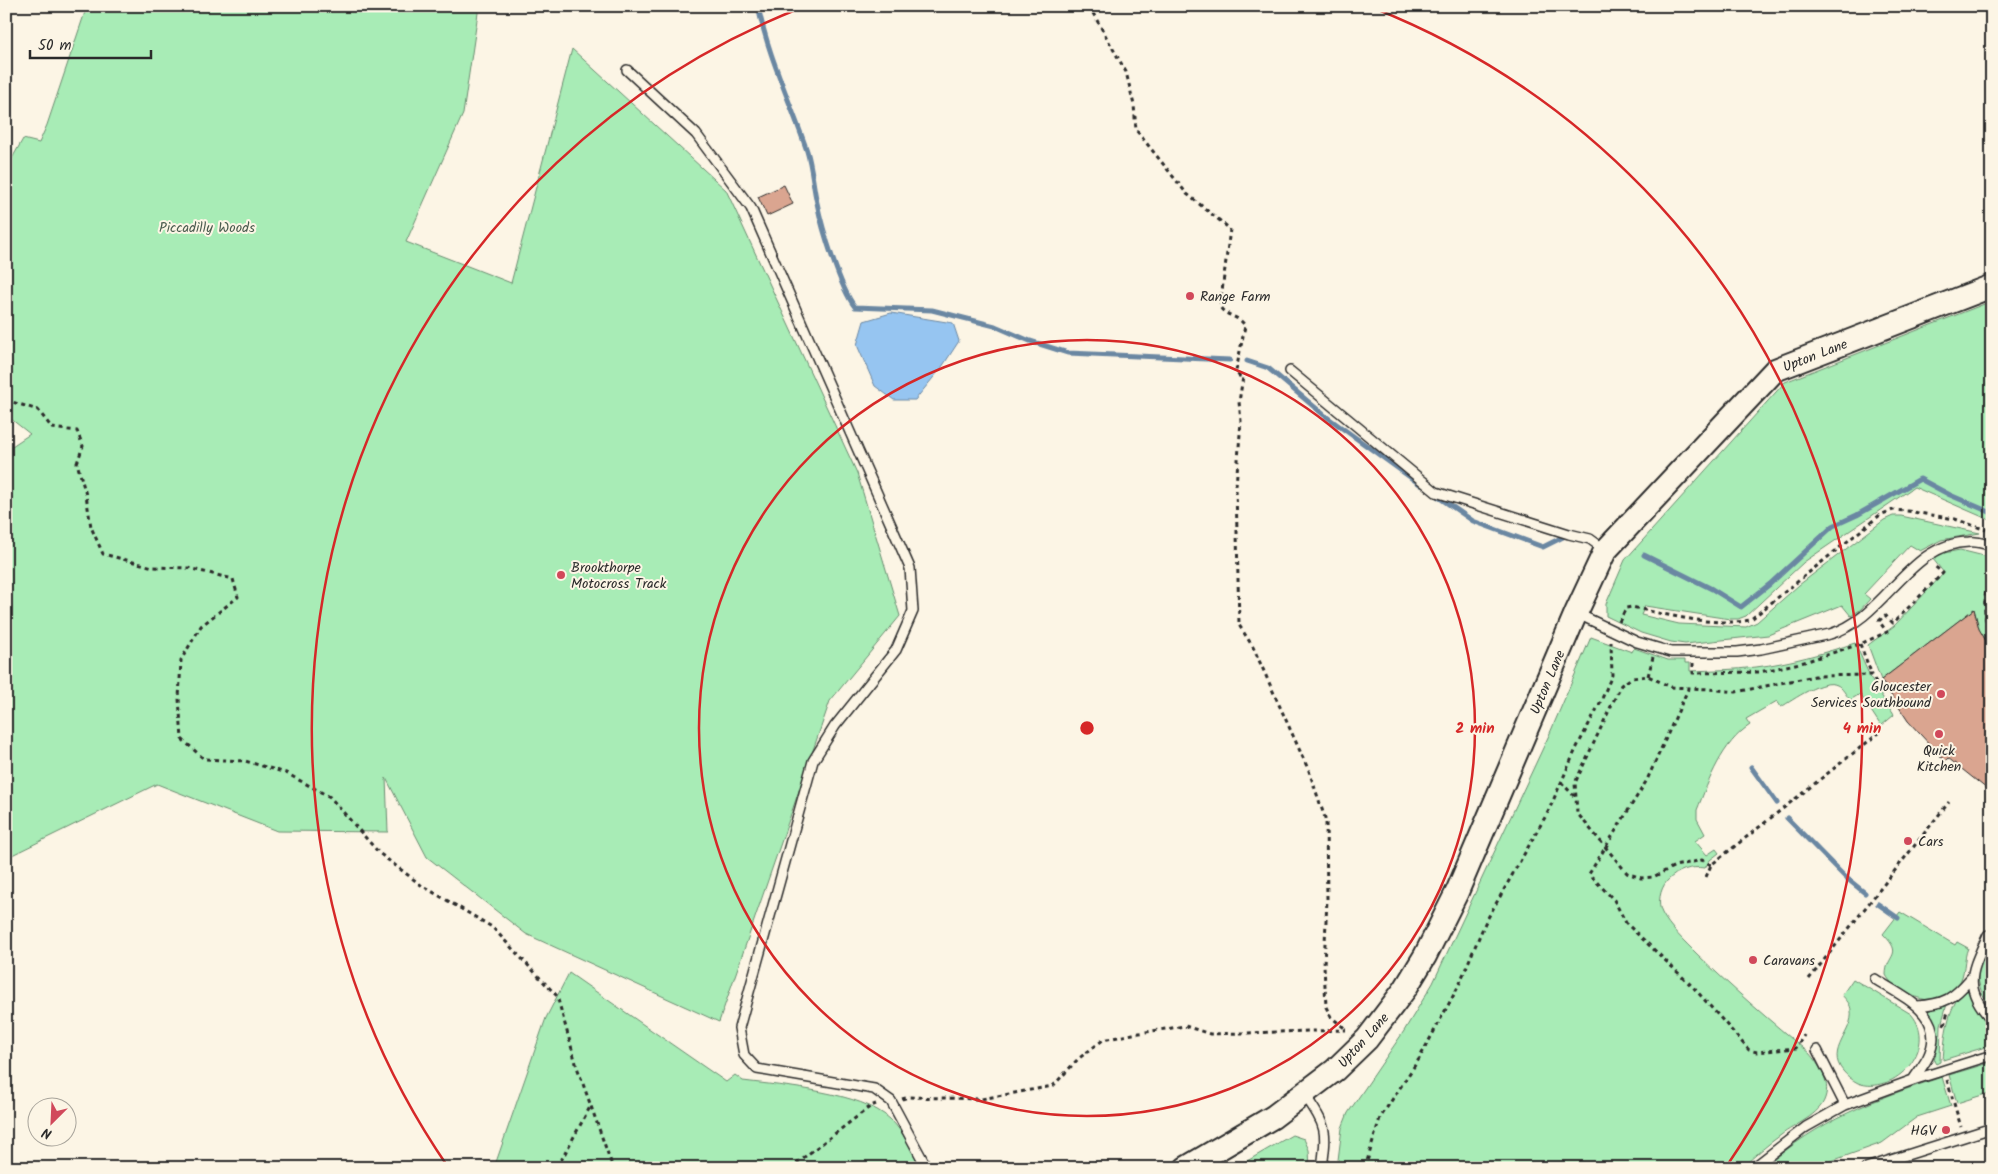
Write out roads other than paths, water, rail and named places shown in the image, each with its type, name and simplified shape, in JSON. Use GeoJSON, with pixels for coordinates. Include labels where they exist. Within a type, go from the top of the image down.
{"type":"FeatureCollection","features":[{"type":"Feature","properties":{"kind":"street","name":"Upton Lane"},"geometry":{"type":"LineString","coordinates":[[1186,1168],[1273,1117],[1305,1095],[1335,1070],[1367,1039],[1405,990],[1438,932],[1576,613],[1605,551],[1775,370],[1992,286]]}},
{"type":"Feature","properties":{"kind":"lane"},"geometry":{"type":"LineString","coordinates":[[627,70],[696,134],[751,208],[910,568],[913,610],[896,650],[835,726],[813,761],[739,1028],[744,1055],[757,1069],[874,1089],[891,1101],[927,1168]]}},
{"type":"Feature","properties":{"kind":"lane"},"geometry":{"type":"LineString","coordinates":[[1290,371],[1436,492],[1590,540],[1605,551]]}},
{"type":"Feature","properties":{"kind":"lane"},"geometry":{"type":"LineString","coordinates":[[1576,613],[1655,649],[1685,653],[1761,649],[1840,631],[1856,622],[1869,612],[1931,552],[1955,543],[1971,541],[1992,546]]}},
{"type":"Feature","properties":{"kind":"lane"},"geometry":{"type":"LineString","coordinates":[[1917,1006],[1945,1002],[1958,993],[1971,978],[1974,966],[1988,935]]}},
{"type":"Feature","properties":{"kind":"lane"},"geometry":{"type":"LineString","coordinates":[[1971,978],[1975,995],[1983,1010],[1992,1020]]}},
{"type":"Feature","properties":{"kind":"lane"},"geometry":{"type":"LineString","coordinates":[[1875,979],[1917,1006],[1930,1022],[1933,1032],[1932,1046],[1927,1058],[1912,1080]]}},
{"type":"Feature","properties":{"kind":"lane"},"geometry":{"type":"LineString","coordinates":[[1817,1050],[1845,1105]]}},
{"type":"Feature","properties":{"kind":"lane"},"geometry":{"type":"LineString","coordinates":[[1753,1168],[1806,1127],[1845,1105],[1912,1080],[1992,1055]]}},
{"type":"Feature","properties":{"kind":"lane"},"geometry":{"type":"LineString","coordinates":[[1305,1095],[1320,1118],[1326,1133],[1322,1168]]}},
{"type":"Feature","properties":{"kind":"lane"},"geometry":{"type":"LineString","coordinates":[[1866,1168],[1992,1128]]}},
{"type":"Feature","properties":{"kind":"water"},"geometry":{"type":"Polygon","coordinates":[[[891,313],[953,323],[959,341],[942,367],[915,400],[894,400],[875,386],[857,345],[864,321],[891,313]]]}},
{"type":"Feature","properties":{"kind":"waterway"},"geometry":{"type":"LineString","coordinates":[[758,6],[774,61],[807,151],[827,242],[843,286],[855,307],[932,310],[995,326],[1030,341],[1068,353],[1230,360]]}},
{"type":"Feature","properties":{"kind":"waterway"},"geometry":{"type":"LineString","coordinates":[[1247,361],[1268,368],[1324,415],[1421,485]]}},
{"type":"Feature","properties":{"kind":"waterway"},"geometry":{"type":"LineString","coordinates":[[1644,555],[1712,589],[1741,607],[1770,584],[1833,526],[1857,515],[1920,479],[1950,495],[1992,513]]}},
{"type":"Feature","properties":{"kind":"waterway"},"geometry":{"type":"LineString","coordinates":[[1434,494],[1473,521],[1543,547],[1567,535]]}},
{"type":"Feature","properties":{"kind":"waterway"},"geometry":{"type":"LineString","coordinates":[[1751,767],[1777,803]]}},
{"type":"Feature","properties":{"kind":"waterway"},"geometry":{"type":"LineString","coordinates":[[1787,818],[1844,876],[1865,893]]}},
{"type":"Feature","properties":{"kind":"waterway"},"geometry":{"type":"LineString","coordinates":[[1878,904],[1898,918]]}},
{"type":"Feature","properties":{"kind":"place","name":"Range Farm"},"geometry":{"type":"Point","coordinates":[1190,296]}},
{"type":"Feature","properties":{"kind":"place","name":"Brookthorpe Motocross Track"},"geometry":{"type":"Point","coordinates":[561,575]}},
{"type":"Feature","properties":{"kind":"place","name":"Gloucester Services Southbound"},"geometry":{"type":"Point","coordinates":[1941,694]}},
{"type":"Feature","properties":{"kind":"place","name":"Quick Kitchen"},"geometry":{"type":"Point","coordinates":[1939,734]}},
{"type":"Feature","properties":{"kind":"place","name":"Cars"},"geometry":{"type":"Point","coordinates":[1908,841]}},
{"type":"Feature","properties":{"kind":"place","name":"Caravans"},"geometry":{"type":"Point","coordinates":[1753,960]}},
{"type":"Feature","properties":{"kind":"place","name":"HGV"},"geometry":{"type":"Point","coordinates":[1946,1130]}},
{"type":"Feature","properties":{"kind":"park label","name":"Piccadilly Woods"},"geometry":{"type":"Point","coordinates":[207,227]}}]}
